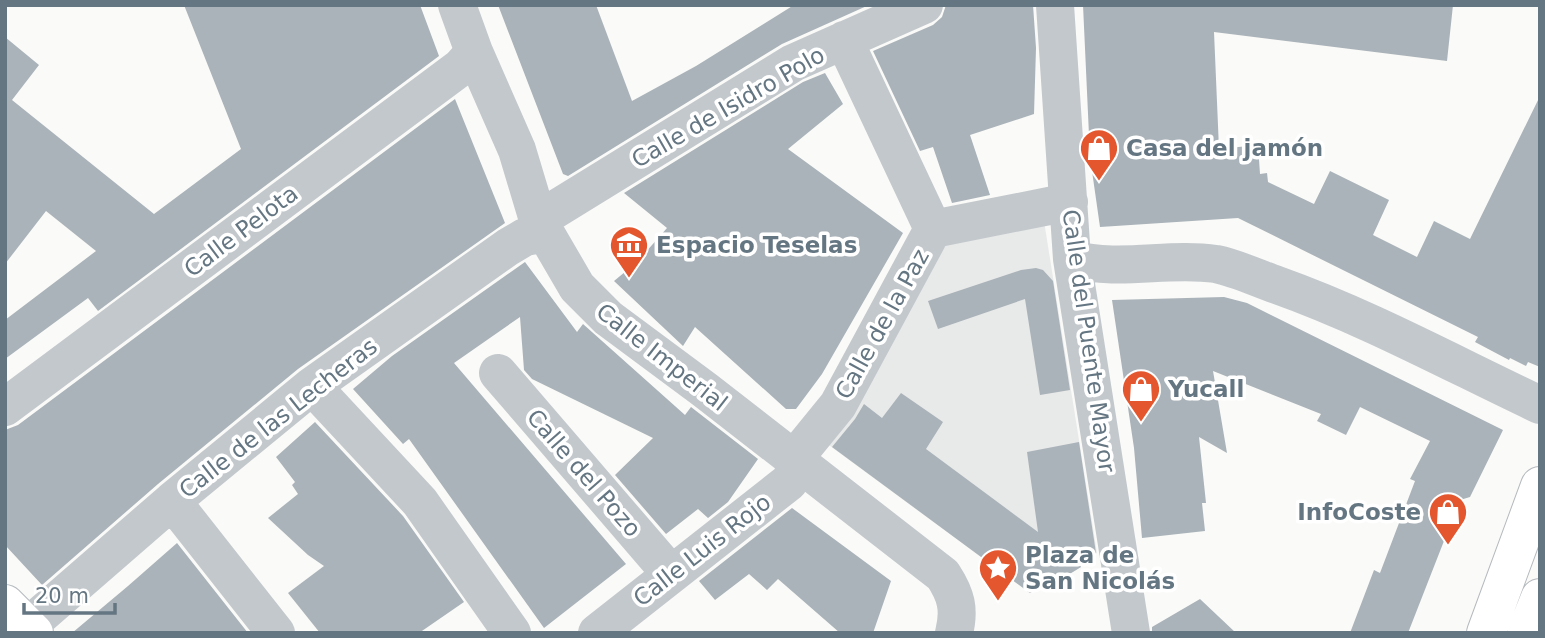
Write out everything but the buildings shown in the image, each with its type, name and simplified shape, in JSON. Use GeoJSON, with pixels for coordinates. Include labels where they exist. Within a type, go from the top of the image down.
{"type":"FeatureCollection","features":[{"type":"Feature","properties":{"kind":"main road"},"geometry":{"type":"LineString","coordinates":[[1486,633],[1540,486]]}},
{"type":"Feature","properties":{"kind":"main road"},"geometry":{"type":"LineString","coordinates":[[1526,633],[1540,598]]}},
{"type":"Feature","properties":{"kind":"street","name":"Calle Imperial"},"geometry":{"type":"LineString","coordinates":[[457,5],[474,52],[517,150],[541,227],[577,287],[608,318],[943,575],[954,591],[957,612],[954,633]]}},
{"type":"Feature","properties":{"kind":"street","name":"Calle de Isidro Polo"},"geometry":{"type":"LineString","coordinates":[[541,227],[793,63],[924,5]]}},
{"type":"Feature","properties":{"kind":"street","name":"Calle del Puente Mayor"},"geometry":{"type":"LineString","coordinates":[[1055,5],[1072,259],[1131,633]]}},
{"type":"Feature","properties":{"kind":"street"},"geometry":{"type":"LineString","coordinates":[[844,40],[933,229]]}},
{"type":"Feature","properties":{"kind":"street","name":"Calle Pelota"},"geometry":{"type":"LineString","coordinates":[[5,407],[461,67],[474,52]]}},
{"type":"Feature","properties":{"kind":"street","name":"Calle de la Paz"},"geometry":{"type":"LineString","coordinates":[[797,461],[838,405],[933,229],[1069,202]]}},
{"type":"Feature","properties":{"kind":"street","name":"Calle de las Lecheras"},"geometry":{"type":"LineString","coordinates":[[22,621],[312,386],[508,247],[541,227]]}},
{"type":"Feature","properties":{"kind":"street"},"geometry":{"type":"LineString","coordinates":[[1072,259],[1109,265],[1218,264],[1327,303],[1540,405]]}},
{"type":"Feature","properties":{"kind":"street","name":"Calle del Pozo"},"geometry":{"type":"LineString","coordinates":[[498,373],[671,574]]}},
{"type":"Feature","properties":{"kind":"street"},"geometry":{"type":"LineString","coordinates":[[312,386],[420,502],[512,633]]}},
{"type":"Feature","properties":{"kind":"street","name":"Calle Luis Rojo"},"geometry":{"type":"LineString","coordinates":[[597,633],[789,482],[797,461]]}},
{"type":"Feature","properties":{"kind":"street"},"geometry":{"type":"LineString","coordinates":[[172,501],[275,633]]}},
{"type":"Feature","properties":{"kind":"shaded area"},"geometry":{"type":"Polygon","coordinates":[[[1044,221],[1097,553],[1079,563],[1081,567],[1050,586],[1047,583],[1030,593],[826,443],[950,238],[1044,221]]]}},
{"type":"Feature","properties":{"kind":"place","name":"Casa del jamón"},"geometry":{"type":"Point","coordinates":[1099,182]}},
{"type":"Feature","properties":{"kind":"place","name":"Espacio Teselas"},"geometry":{"type":"Point","coordinates":[629,279]}},
{"type":"Feature","properties":{"kind":"place","name":"Yucall"},"geometry":{"type":"Point","coordinates":[1141,423]}},
{"type":"Feature","properties":{"kind":"place","name":"InfoCoste"},"geometry":{"type":"Point","coordinates":[1448,546]}},
{"type":"Feature","properties":{"kind":"place","name":"Plaza de San Nicolás"},"geometry":{"type":"Point","coordinates":[998,602]}}]}
